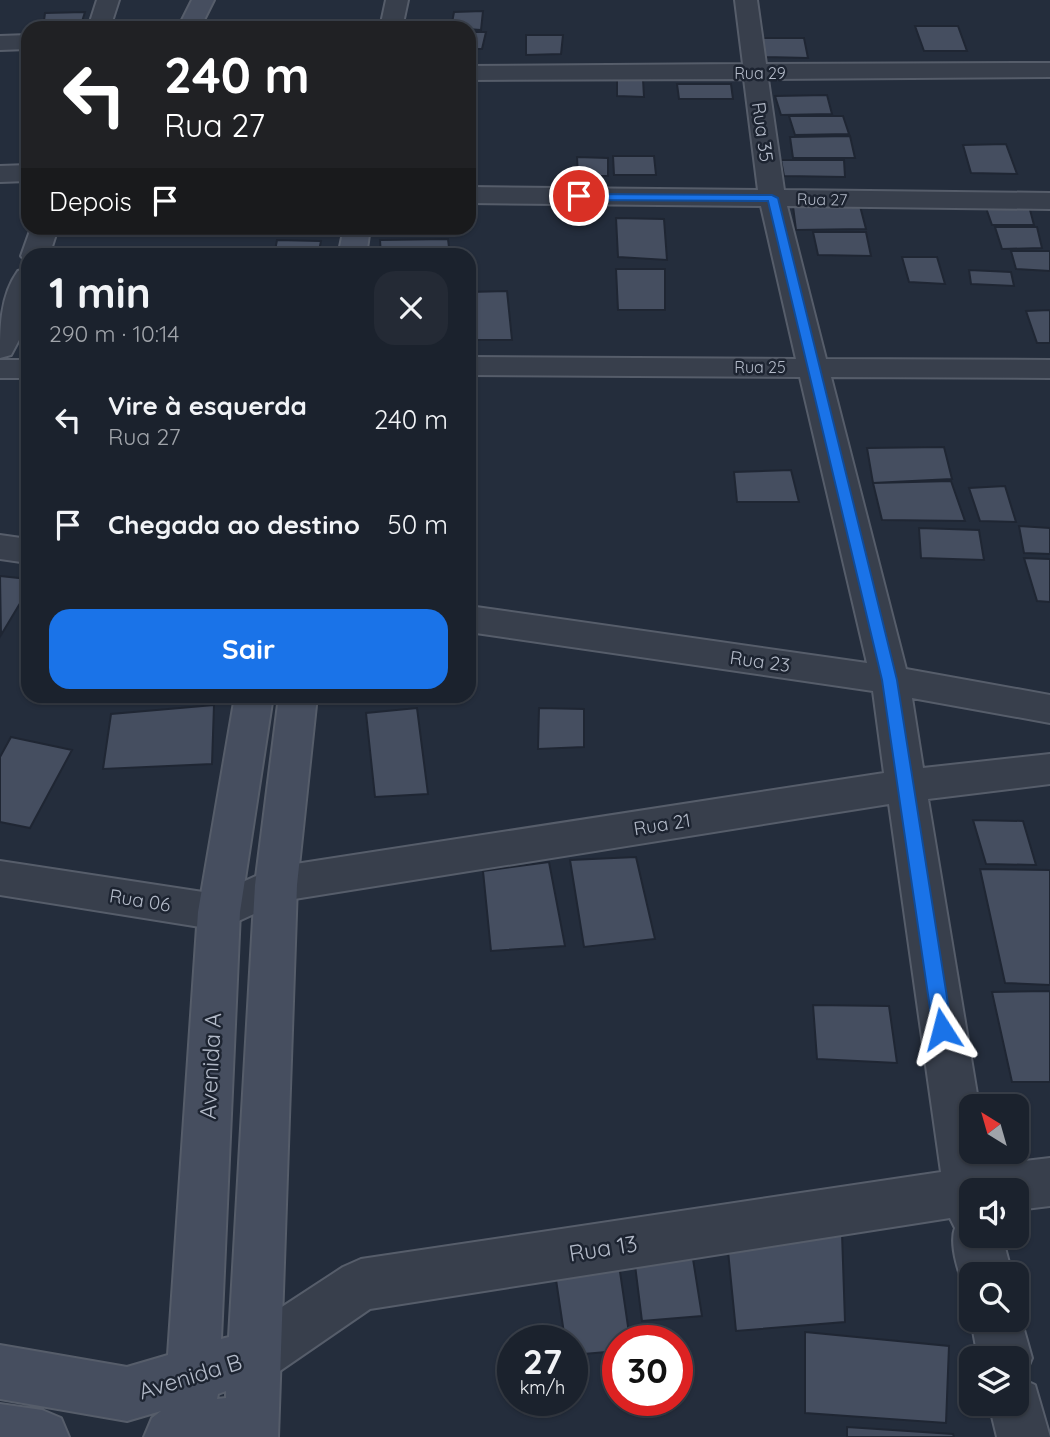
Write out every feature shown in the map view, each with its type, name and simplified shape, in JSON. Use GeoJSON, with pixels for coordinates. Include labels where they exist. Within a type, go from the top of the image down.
{"type":"FeatureCollection","features":[{"type":"Feature","properties":{"kind":"street"},"geometry":{"type":"LineString","coordinates":[[101,21],[108,0]]}},
{"type":"Feature","properties":{"kind":"street"},"geometry":{"type":"LineString","coordinates":[[192,21],[203,0]]}},
{"type":"Feature","properties":{"kind":"street"},"geometry":{"type":"LineString","coordinates":[[392,21],[397,0]]}},
{"type":"Feature","properties":{"kind":"street","name":"Rua 35"},"geometry":{"type":"LineString","coordinates":[[746,0],[772,198],[811,367],[890,680],[970,1178]]}},
{"type":"Feature","properties":{"kind":"street"},"geometry":{"type":"LineString","coordinates":[[0,43],[21,42]]}},
{"type":"Feature","properties":{"kind":"street","name":"Rua 29"},"geometry":{"type":"LineString","coordinates":[[476,73],[1050,70]]}},
{"type":"Feature","properties":{"kind":"street"},"geometry":{"type":"LineString","coordinates":[[0,174],[21,173]]}},
{"type":"Feature","properties":{"kind":"street","name":"Rua 27"},"geometry":{"type":"LineString","coordinates":[[476,195],[1050,201]]}},
{"type":"Feature","properties":{"kind":"street"},"geometry":{"type":"LineString","coordinates":[[4,335],[21,294]]}},
{"type":"Feature","properties":{"kind":"street","name":"Rua 25"},"geometry":{"type":"LineString","coordinates":[[476,366],[1050,369]]}},
{"type":"Feature","properties":{"kind":"street"},"geometry":{"type":"LineString","coordinates":[[0,369],[21,369]]}},
{"type":"Feature","properties":{"kind":"street"},"geometry":{"type":"LineString","coordinates":[[0,547],[21,550]]}},
{"type":"Feature","properties":{"kind":"street","name":"Rua 23"},"geometry":{"type":"LineString","coordinates":[[476,620],[890,680],[1050,709]]}},
{"type":"Feature","properties":{"kind":"street","name":"Avenida A"},"geometry":{"type":"LineString","coordinates":[[181,1436],[192,1376],[219,912],[253,703]]}},
{"type":"Feature","properties":{"kind":"street"},"geometry":{"type":"LineString","coordinates":[[181,1436],[252,1428],[276,885],[297,703]]}},
{"type":"Feature","properties":{"kind":"street","name":"Rua 21"},"geometry":{"type":"LineString","coordinates":[[276,885],[905,786],[1050,769]]}},
{"type":"Feature","properties":{"kind":"street","name":"Rua 06"},"geometry":{"type":"LineString","coordinates":[[0,877],[219,912]]}},
{"type":"Feature","properties":{"kind":"street"},"geometry":{"type":"LineString","coordinates":[[219,912],[276,885]]}},
{"type":"Feature","properties":{"kind":"street","name":"Rua 13"},"geometry":{"type":"LineString","coordinates":[[1029,1188],[1050,1182]]}},
{"type":"Feature","properties":{"kind":"street","name":"Rua 13"},"geometry":{"type":"LineString","coordinates":[[255,1356],[361,1285],[959,1206]]}},
{"type":"Feature","properties":{"kind":"street","name":"Avenida B"},"geometry":{"type":"LineString","coordinates":[[0,1372],[127,1394],[255,1356]]}},
{"type":"Feature","properties":{"kind":"street"},"geometry":{"type":"LineString","coordinates":[[1019,1416],[1024,1437]]}},
{"type":"Feature","properties":{"kind":"street"},"geometry":{"type":"LineString","coordinates":[[0,1431],[42,1437]]}},
{"type":"Feature","properties":{"kind":"building"},"geometry":{"type":"Polygon","coordinates":[[[483,11],[481,30],[476,30],[476,21],[452,21],[454,12],[483,11]]]}},
{"type":"Feature","properties":{"kind":"building"},"geometry":{"type":"Polygon","coordinates":[[[85,12],[82,21],[44,21],[45,13],[85,12]]]}},
{"type":"Feature","properties":{"kind":"building"},"geometry":{"type":"Polygon","coordinates":[[[915,26],[958,26],[967,51],[924,51],[915,26]]]}},
{"type":"Feature","properties":{"kind":"building"},"geometry":{"type":"Polygon","coordinates":[[[476,32],[486,32],[482,49],[476,49],[476,32]]]}},
{"type":"Feature","properties":{"kind":"building"},"geometry":{"type":"Polygon","coordinates":[[[526,35],[563,35],[561,54],[526,55],[526,35]]]}},
{"type":"Feature","properties":{"kind":"building"},"geometry":{"type":"Polygon","coordinates":[[[761,38],[804,38],[808,58],[765,57],[761,38]]]}},
{"type":"Feature","properties":{"kind":"building"},"geometry":{"type":"Polygon","coordinates":[[[617,79],[643,79],[644,97],[617,96],[617,79]]]}},
{"type":"Feature","properties":{"kind":"building"},"geometry":{"type":"Polygon","coordinates":[[[677,84],[731,84],[733,99],[679,99],[677,84]]]}},
{"type":"Feature","properties":{"kind":"building"},"geometry":{"type":"Polygon","coordinates":[[[827,95],[832,114],[781,115],[775,96],[827,95]]]}},
{"type":"Feature","properties":{"kind":"building"},"geometry":{"type":"Polygon","coordinates":[[[789,116],[843,116],[849,134],[795,135],[789,116]]]}},
{"type":"Feature","properties":{"kind":"building"},"geometry":{"type":"Polygon","coordinates":[[[850,136],[855,158],[793,158],[790,137],[850,136]]]}},
{"type":"Feature","properties":{"kind":"building"},"geometry":{"type":"Polygon","coordinates":[[[1006,144],[1017,174],[971,173],[963,145],[1006,144]]]}},
{"type":"Feature","properties":{"kind":"building"},"geometry":{"type":"Polygon","coordinates":[[[613,156],[654,156],[656,175],[614,175],[613,156]]]}},
{"type":"Feature","properties":{"kind":"building"},"geometry":{"type":"Polygon","coordinates":[[[577,157],[608,158],[608,176],[578,176],[577,157]]]}},
{"type":"Feature","properties":{"kind":"building"},"geometry":{"type":"Polygon","coordinates":[[[781,160],[844,160],[845,177],[784,176],[781,160]]]}},
{"type":"Feature","properties":{"kind":"building"},"geometry":{"type":"Polygon","coordinates":[[[985,205],[1029,206],[1034,225],[992,225],[985,205]]]}},
{"type":"Feature","properties":{"kind":"building"},"geometry":{"type":"Polygon","coordinates":[[[793,206],[860,206],[866,229],[796,230],[793,206]]]}},
{"type":"Feature","properties":{"kind":"building"},"geometry":{"type":"Polygon","coordinates":[[[616,218],[664,219],[667,260],[618,257],[616,218]]]}},
{"type":"Feature","properties":{"kind":"building"},"geometry":{"type":"Polygon","coordinates":[[[995,227],[1037,227],[1042,248],[1002,249],[995,227]]]}},
{"type":"Feature","properties":{"kind":"building"},"geometry":{"type":"Polygon","coordinates":[[[813,232],[866,232],[871,256],[818,255],[813,232]]]}},
{"type":"Feature","properties":{"kind":"building"},"geometry":{"type":"Polygon","coordinates":[[[448,239],[449,248],[380,248],[380,240],[448,239]]]}},
{"type":"Feature","properties":{"kind":"building"},"geometry":{"type":"Polygon","coordinates":[[[277,240],[321,241],[320,248],[276,248],[277,240]]]}},
{"type":"Feature","properties":{"kind":"building"},"geometry":{"type":"Polygon","coordinates":[[[1011,251],[1050,251],[1050,271],[1016,269],[1011,251]]]}},
{"type":"Feature","properties":{"kind":"building"},"geometry":{"type":"Polygon","coordinates":[[[902,257],[937,257],[945,284],[909,282],[902,257]]]}},
{"type":"Feature","properties":{"kind":"building"},"geometry":{"type":"Polygon","coordinates":[[[616,269],[665,269],[665,310],[618,310],[616,269]]]}},
{"type":"Feature","properties":{"kind":"building"},"geometry":{"type":"Polygon","coordinates":[[[969,270],[1011,272],[1014,286],[971,284],[969,270]]]}},
{"type":"Feature","properties":{"kind":"building"},"geometry":{"type":"Polygon","coordinates":[[[507,291],[512,340],[476,340],[476,292],[507,291]]]}},
{"type":"Feature","properties":{"kind":"building"},"geometry":{"type":"Polygon","coordinates":[[[1050,310],[1050,343],[1037,343],[1026,311],[1050,310]]]}},
{"type":"Feature","properties":{"kind":"building"},"geometry":{"type":"Polygon","coordinates":[[[944,447],[952,479],[873,483],[867,448],[944,447]]]}},
{"type":"Feature","properties":{"kind":"building"},"geometry":{"type":"Polygon","coordinates":[[[791,470],[799,502],[737,502],[734,472],[791,470]]]}},
{"type":"Feature","properties":{"kind":"building"},"geometry":{"type":"Polygon","coordinates":[[[951,481],[965,521],[882,520],[873,483],[951,481]]]}},
{"type":"Feature","properties":{"kind":"building"},"geometry":{"type":"Polygon","coordinates":[[[1005,486],[1016,522],[980,521],[969,488],[1005,486]]]}},
{"type":"Feature","properties":{"kind":"building"},"geometry":{"type":"Polygon","coordinates":[[[1019,526],[1050,528],[1050,554],[1024,553],[1019,526]]]}},
{"type":"Feature","properties":{"kind":"building"},"geometry":{"type":"Polygon","coordinates":[[[919,528],[979,530],[984,560],[921,558],[919,528]]]}},
{"type":"Feature","properties":{"kind":"building"},"geometry":{"type":"Polygon","coordinates":[[[1024,558],[1050,559],[1050,602],[1037,601],[1024,558]]]}},
{"type":"Feature","properties":{"kind":"building"},"geometry":{"type":"Polygon","coordinates":[[[0,576],[21,578],[21,602],[1,635],[0,576]]]}},
{"type":"Feature","properties":{"kind":"building"},"geometry":{"type":"Polygon","coordinates":[[[214,705],[212,764],[103,769],[111,714],[214,705]]]}},
{"type":"Feature","properties":{"kind":"building"},"geometry":{"type":"Polygon","coordinates":[[[417,708],[428,794],[375,797],[366,713],[417,708]]]}},
{"type":"Feature","properties":{"kind":"building"},"geometry":{"type":"Polygon","coordinates":[[[539,708],[584,709],[584,747],[538,749],[539,708]]]}},
{"type":"Feature","properties":{"kind":"building"},"geometry":{"type":"Polygon","coordinates":[[[11,737],[72,750],[30,828],[0,822],[0,757],[11,737]]]}},
{"type":"Feature","properties":{"kind":"building"},"geometry":{"type":"Polygon","coordinates":[[[973,820],[1023,821],[1036,865],[986,864],[973,820]]]}},
{"type":"Feature","properties":{"kind":"building"},"geometry":{"type":"Polygon","coordinates":[[[636,857],[655,939],[584,947],[570,860],[636,857]]]}},
{"type":"Feature","properties":{"kind":"building"},"geometry":{"type":"Polygon","coordinates":[[[549,862],[565,946],[491,951],[483,871],[549,862]]]}},
{"type":"Feature","properties":{"kind":"building"},"geometry":{"type":"Polygon","coordinates":[[[980,869],[1050,870],[1050,985],[1005,983],[980,869]]]}},
{"type":"Feature","properties":{"kind":"building"},"geometry":{"type":"Polygon","coordinates":[[[1050,991],[1050,1082],[1012,1082],[992,992],[1050,991]]]}},
{"type":"Feature","properties":{"kind":"building"},"geometry":{"type":"Polygon","coordinates":[[[813,1005],[889,1006],[897,1063],[817,1059],[813,1005]]]}},
{"type":"Feature","properties":{"kind":"building"},"geometry":{"type":"Polygon","coordinates":[[[842,1233],[845,1322],[736,1331],[727,1241],[842,1233]]]}},
{"type":"Feature","properties":{"kind":"building"},"geometry":{"type":"Polygon","coordinates":[[[618,1258],[628,1325],[602,1325],[602,1352],[588,1354],[588,1325],[563,1325],[555,1273],[618,1258]]]}},
{"type":"Feature","properties":{"kind":"building"},"geometry":{"type":"Polygon","coordinates":[[[693,1259],[702,1316],[642,1321],[635,1265],[693,1259]]]}},
{"type":"Feature","properties":{"kind":"building"},"geometry":{"type":"Polygon","coordinates":[[[805,1332],[949,1346],[946,1423],[805,1413],[805,1332]]]}},
{"type":"Feature","properties":{"kind":"building"},"geometry":{"type":"Polygon","coordinates":[[[847,1427],[953,1434],[954,1437],[847,1437],[847,1427]]]}},
{"type":"Feature","properties":{"kind":"route"},"geometry":{"type":"LineString","coordinates":[[579,196],[772,198],[811,367],[890,680],[942,1029]]}}]}
